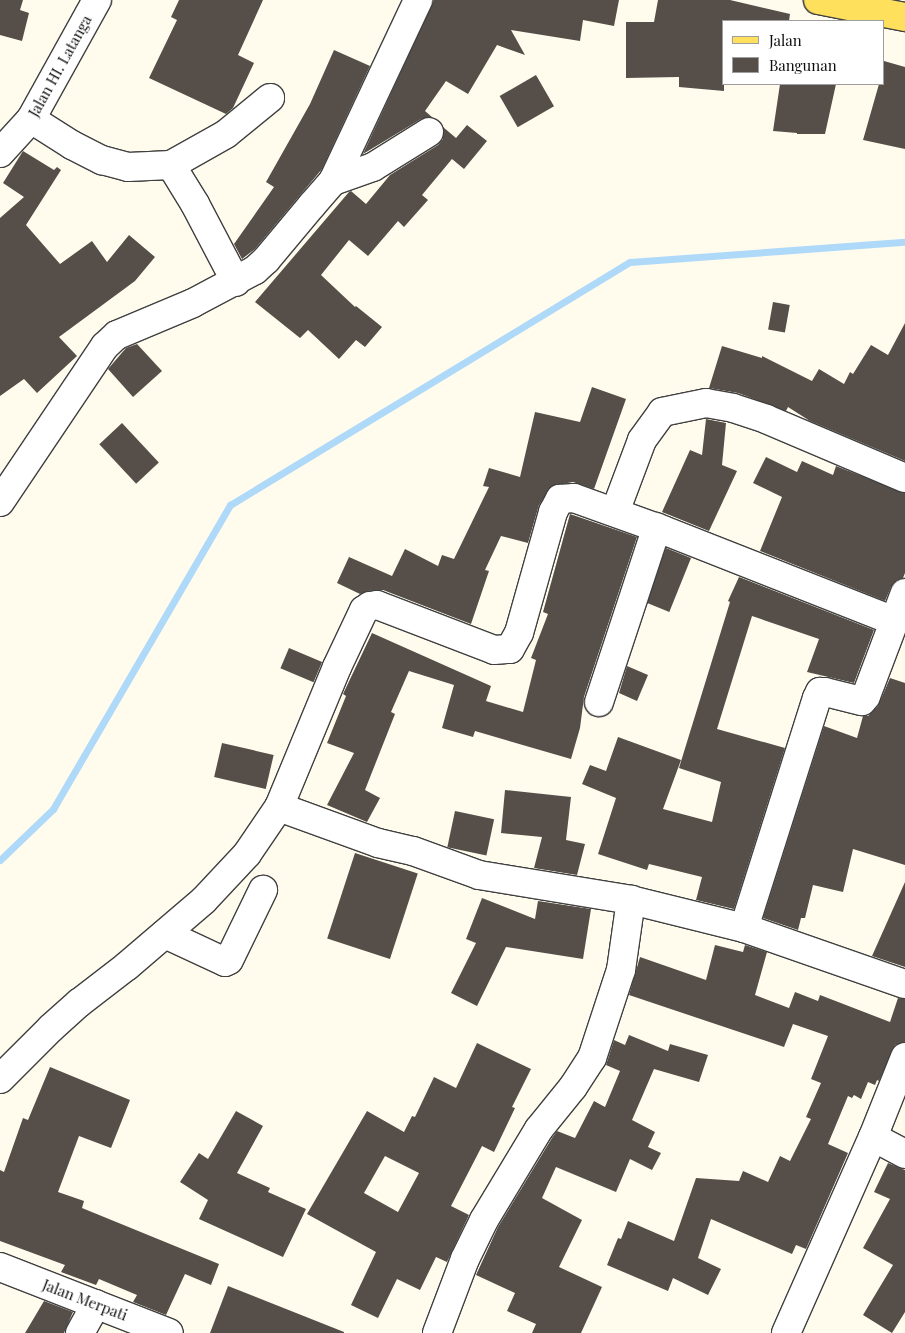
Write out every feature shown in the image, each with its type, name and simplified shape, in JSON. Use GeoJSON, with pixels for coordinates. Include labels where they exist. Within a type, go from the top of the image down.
{"type":"FeatureCollection","features":[{"type":"Feature","properties":{"kind":"main road"},"geometry":{"type":"LineString","coordinates":[[818,0],[905,17]]}},
{"type":"Feature","properties":{"kind":"street","name":"Jalan HI. Latanga"},"geometry":{"type":"LineString","coordinates":[[0,153],[31,119],[97,0]]}},
{"type":"Feature","properties":{"kind":"street"},"geometry":{"type":"LineString","coordinates":[[0,502],[104,346],[117,335],[193,303],[236,282],[266,260],[333,180],[418,0]]}},
{"type":"Feature","properties":{"kind":"street"},"geometry":{"type":"LineString","coordinates":[[31,119],[72,145],[102,160],[128,167],[171,166],[226,134],[270,98]]}},
{"type":"Feature","properties":{"kind":"street"},"geometry":{"type":"LineString","coordinates":[[333,180],[373,167],[429,132]]}},
{"type":"Feature","properties":{"kind":"street"},"geometry":{"type":"LineString","coordinates":[[171,166],[195,204],[236,282]]}},
{"type":"Feature","properties":{"kind":"street"},"geometry":{"type":"LineString","coordinates":[[615,512],[642,440],[662,412],[706,403],[734,408],[766,419],[905,478]]}},
{"type":"Feature","properties":{"kind":"street"},"geometry":{"type":"LineString","coordinates":[[0,1079],[72,1009],[166,934],[204,900],[230,869],[247,854],[279,807],[337,667],[364,610],[377,605],[494,650],[510,649],[519,634],[553,512],[560,499],[574,498],[615,512],[894,621]]}},
{"type":"Feature","properties":{"kind":"street"},"geometry":{"type":"LineString","coordinates":[[599,702],[657,528]]}},
{"type":"Feature","properties":{"kind":"street"},"geometry":{"type":"LineString","coordinates":[[744,928],[820,692],[862,701],[866,696],[905,594]]}},
{"type":"Feature","properties":{"kind":"street"},"geometry":{"type":"LineString","coordinates":[[279,807],[378,843],[414,851],[478,875],[631,900],[744,928],[905,984]]}},
{"type":"Feature","properties":{"kind":"street"},"geometry":{"type":"LineString","coordinates":[[166,934],[225,962],[229,960],[263,890]]}},
{"type":"Feature","properties":{"kind":"street"},"geometry":{"type":"LineString","coordinates":[[437,1333],[465,1260],[484,1220],[539,1129],[592,1058],[621,970],[631,900]]}},
{"type":"Feature","properties":{"kind":"street"},"geometry":{"type":"LineString","coordinates":[[786,1333],[873,1137],[905,1057]]}},
{"type":"Feature","properties":{"kind":"street"},"geometry":{"type":"LineString","coordinates":[[873,1137],[905,1154]]}},
{"type":"Feature","properties":{"kind":"street","name":"Jalan Merpati"},"geometry":{"type":"LineString","coordinates":[[0,1267],[170,1333]]}},
{"type":"Feature","properties":{"kind":"street"},"geometry":{"type":"LineString","coordinates":[[80,1333],[96,1304]]}},
{"type":"Feature","properties":{"kind":"building"},"geometry":{"type":"Polygon","coordinates":[[[0,0],[23,0],[20,10],[29,13],[22,41],[0,35],[0,0]]]}},
{"type":"Feature","properties":{"kind":"building"},"geometry":{"type":"Polygon","coordinates":[[[179,0],[263,0],[238,55],[254,63],[233,108],[226,114],[149,78],[177,20],[171,17],[179,0]]]}},
{"type":"Feature","properties":{"kind":"building"},"geometry":{"type":"Polygon","coordinates":[[[434,0],[619,0],[614,26],[583,20],[580,41],[511,30],[525,55],[497,45],[468,94],[446,81],[425,111],[432,117],[421,119],[363,154],[434,0]]]}},
{"type":"Feature","properties":{"kind":"building"},"geometry":{"type":"Polygon","coordinates":[[[658,0],[730,0],[790,14],[789,20],[722,20],[722,85],[724,85],[724,91],[679,87],[679,77],[626,78],[626,22],[654,22],[658,0]]]}},
{"type":"Feature","properties":{"kind":"building"},"geometry":{"type":"Polygon","coordinates":[[[334,50],[370,66],[322,169],[255,249],[242,259],[234,244],[274,187],[266,182],[310,104],[334,50]]]}},
{"type":"Feature","properties":{"kind":"building"},"geometry":{"type":"Polygon","coordinates":[[[885,61],[905,67],[905,149],[863,140],[879,85],[885,85],[885,61]]]}},
{"type":"Feature","properties":{"kind":"building"},"geometry":{"type":"Polygon","coordinates":[[[536,75],[554,106],[518,127],[500,96],[536,75]]]}},
{"type":"Feature","properties":{"kind":"building"},"geometry":{"type":"Polygon","coordinates":[[[780,85],[836,85],[825,134],[797,134],[773,131],[780,85]]]}},
{"type":"Feature","properties":{"kind":"building"},"geometry":{"type":"Polygon","coordinates":[[[467,125],[487,141],[464,169],[452,159],[422,195],[428,200],[404,227],[398,221],[368,256],[349,240],[321,275],[355,307],[382,327],[365,347],[356,340],[339,359],[308,330],[300,338],[255,302],[349,192],[351,191],[366,204],[390,175],[438,145],[443,139],[443,127],[456,138],[467,125]]]}},
{"type":"Feature","properties":{"kind":"building"},"geometry":{"type":"Polygon","coordinates":[[[23,151],[54,170],[57,167],[61,170],[26,225],[60,264],[92,241],[107,262],[129,235],[155,257],[135,281],[59,337],[77,356],[37,393],[24,379],[0,396],[0,218],[24,197],[3,183],[23,151]]]}},
{"type":"Feature","properties":{"kind":"building"},"geometry":{"type":"Polygon","coordinates":[[[773,302],[790,305],[785,333],[768,330],[773,302]]]}},
{"type":"Feature","properties":{"kind":"building"},"geometry":{"type":"Polygon","coordinates":[[[905,323],[905,461],[810,421],[788,407],[786,411],[738,393],[709,388],[722,346],[762,358],[762,356],[812,381],[819,369],[844,384],[850,372],[853,374],[871,345],[888,355],[905,323]]]}},
{"type":"Feature","properties":{"kind":"building"},"geometry":{"type":"Polygon","coordinates":[[[137,344],[162,371],[133,397],[108,369],[126,348],[137,344]]]}},
{"type":"Feature","properties":{"kind":"building"},"geometry":{"type":"Polygon","coordinates":[[[592,387],[626,399],[594,489],[573,482],[552,486],[539,505],[528,543],[501,536],[485,570],[489,571],[471,624],[383,590],[368,591],[360,594],[337,583],[349,557],[392,576],[405,549],[438,566],[442,555],[454,559],[489,487],[483,486],[489,468],[520,477],[535,412],[580,422],[592,387]]]}},
{"type":"Feature","properties":{"kind":"building"},"geometry":{"type":"Polygon","coordinates":[[[706,419],[726,423],[722,465],[737,471],[709,531],[662,512],[690,450],[702,455],[706,419]]]}},
{"type":"Feature","properties":{"kind":"building"},"geometry":{"type":"Polygon","coordinates":[[[122,423],[159,462],[136,484],[99,444],[122,423]]]}},
{"type":"Feature","properties":{"kind":"building"},"geometry":{"type":"Polygon","coordinates":[[[766,457],[797,472],[802,461],[833,475],[836,466],[905,493],[905,573],[903,578],[896,581],[891,587],[885,601],[760,551],[782,497],[753,483],[766,457]]]}},
{"type":"Feature","properties":{"kind":"building"},"geometry":{"type":"Polygon","coordinates":[[[570,514],[637,537],[584,697],[580,728],[571,759],[475,731],[473,737],[442,728],[454,685],[409,671],[391,712],[395,714],[365,790],[380,798],[367,822],[327,805],[354,753],[327,743],[346,696],[343,694],[372,633],[491,686],[486,701],[523,712],[536,660],[531,658],[548,614],[543,612],[570,514]]]}},
{"type":"Feature","properties":{"kind":"building"},"geometry":{"type":"Polygon","coordinates":[[[666,548],[691,558],[669,612],[644,602],[666,548]]]}},
{"type":"Feature","properties":{"kind":"building"},"geometry":{"type":"Polygon","coordinates":[[[739,577],[874,630],[854,683],[807,672],[819,639],[752,616],[717,729],[785,748],[734,909],[696,900],[702,877],[649,864],[647,870],[598,854],[616,798],[582,784],[590,765],[606,771],[618,737],[681,760],[663,809],[712,822],[721,782],[679,768],[730,602],[728,601],[739,577]]]}},
{"type":"Feature","properties":{"kind":"building"},"geometry":{"type":"Polygon","coordinates":[[[289,648],[322,662],[314,682],[280,668],[289,648]]]}},
{"type":"Feature","properties":{"kind":"building"},"geometry":{"type":"Polygon","coordinates":[[[627,666],[648,675],[637,701],[619,693],[627,666]]]}},
{"type":"Feature","properties":{"kind":"building"},"geometry":{"type":"Polygon","coordinates":[[[890,678],[905,683],[905,865],[853,849],[843,892],[813,885],[805,918],[801,918],[798,930],[763,918],[824,726],[857,738],[863,716],[868,716],[878,706],[890,678]]]}},
{"type":"Feature","properties":{"kind":"building"},"geometry":{"type":"Polygon","coordinates":[[[222,743],[274,755],[266,789],[214,777],[222,743]]]}},
{"type":"Feature","properties":{"kind":"building"},"geometry":{"type":"Polygon","coordinates":[[[505,790],[571,797],[566,840],[585,844],[577,875],[534,868],[542,837],[501,833],[505,790]]]}},
{"type":"Feature","properties":{"kind":"building"},"geometry":{"type":"Polygon","coordinates":[[[455,811],[494,819],[486,856],[447,847],[455,811]]]}},
{"type":"Feature","properties":{"kind":"building"},"geometry":{"type":"Polygon","coordinates":[[[355,853],[418,873],[390,959],[327,939],[355,853]]]}},
{"type":"Feature","properties":{"kind":"building"},"geometry":{"type":"Polygon","coordinates":[[[905,882],[905,967],[872,956],[905,882]]]}},
{"type":"Feature","properties":{"kind":"building"},"geometry":{"type":"Polygon","coordinates":[[[482,898],[535,919],[538,901],[591,909],[583,959],[506,947],[477,1006],[451,993],[476,943],[466,939],[482,898]]]}},
{"type":"Feature","properties":{"kind":"building"},"geometry":{"type":"Polygon","coordinates":[[[715,945],[743,952],[745,945],[767,952],[755,995],[789,1008],[795,992],[818,1001],[820,995],[890,1022],[898,998],[905,999],[905,1042],[895,1045],[879,1081],[877,1080],[875,1085],[868,1082],[861,1099],[854,1095],[852,1098],[848,1096],[828,1144],[848,1153],[806,1249],[796,1245],[792,1254],[711,1219],[698,1258],[721,1269],[708,1295],[673,1278],[668,1291],[607,1265],[618,1238],[621,1239],[628,1221],[674,1241],[696,1178],[739,1181],[743,1171],[768,1182],[780,1156],[790,1161],[811,1119],[806,1117],[821,1083],[811,1079],[828,1036],[793,1024],[784,1047],[629,995],[640,957],[706,980],[715,945]]]}},
{"type":"Feature","properties":{"kind":"building"},"geometry":{"type":"Polygon","coordinates":[[[629,1035],[668,1051],[670,1044],[708,1055],[699,1082],[654,1069],[632,1120],[655,1132],[648,1147],[661,1153],[652,1170],[630,1159],[616,1192],[556,1167],[542,1198],[582,1220],[559,1267],[602,1287],[581,1333],[532,1333],[536,1324],[507,1311],[515,1293],[476,1275],[498,1227],[557,1131],[575,1138],[594,1101],[605,1107],[620,1071],[606,1065],[614,1040],[625,1045],[629,1035]]]}},
{"type":"Feature","properties":{"kind":"building"},"geometry":{"type":"Polygon","coordinates":[[[477,1043],[531,1069],[512,1107],[515,1108],[494,1152],[482,1146],[451,1206],[469,1215],[447,1262],[436,1257],[420,1290],[397,1279],[378,1318],[351,1305],[376,1252],[307,1214],[367,1111],[404,1132],[412,1116],[415,1117],[434,1077],[456,1088],[477,1043]],[[385,1156],[364,1193],[398,1212],[419,1173],[385,1156]]]}},
{"type":"Feature","properties":{"kind":"building"},"geometry":{"type":"Polygon","coordinates":[[[50,1067],[130,1100],[111,1148],[79,1136],[58,1192],[84,1201],[82,1208],[219,1264],[211,1285],[185,1274],[166,1315],[133,1302],[137,1295],[99,1279],[96,1285],[61,1272],[65,1265],[0,1241],[0,1170],[4,1172],[23,1118],[28,1120],[50,1067]]]}},
{"type":"Feature","properties":{"kind":"building"},"geometry":{"type":"Polygon","coordinates":[[[236,1111],[263,1126],[237,1173],[270,1188],[268,1192],[306,1209],[283,1257],[199,1219],[208,1200],[180,1182],[199,1153],[208,1159],[236,1111]]]}},
{"type":"Feature","properties":{"kind":"building"},"geometry":{"type":"Polygon","coordinates":[[[888,1163],[905,1170],[905,1312],[892,1333],[863,1315],[893,1265],[863,1248],[890,1199],[874,1192],[888,1163]]]}},
{"type":"Feature","properties":{"kind":"building"},"geometry":{"type":"Polygon","coordinates":[[[228,1286],[344,1332],[344,1333],[210,1333],[228,1286]]]}},
{"type":"Feature","properties":{"kind":"building"},"geometry":{"type":"Polygon","coordinates":[[[44,1301],[73,1312],[64,1333],[25,1333],[44,1301]]]}},
{"type":"Feature","properties":{"kind":"waterway"},"geometry":{"type":"LineString","coordinates":[[0,860],[53,809],[230,505],[630,262],[905,242]]}}]}
